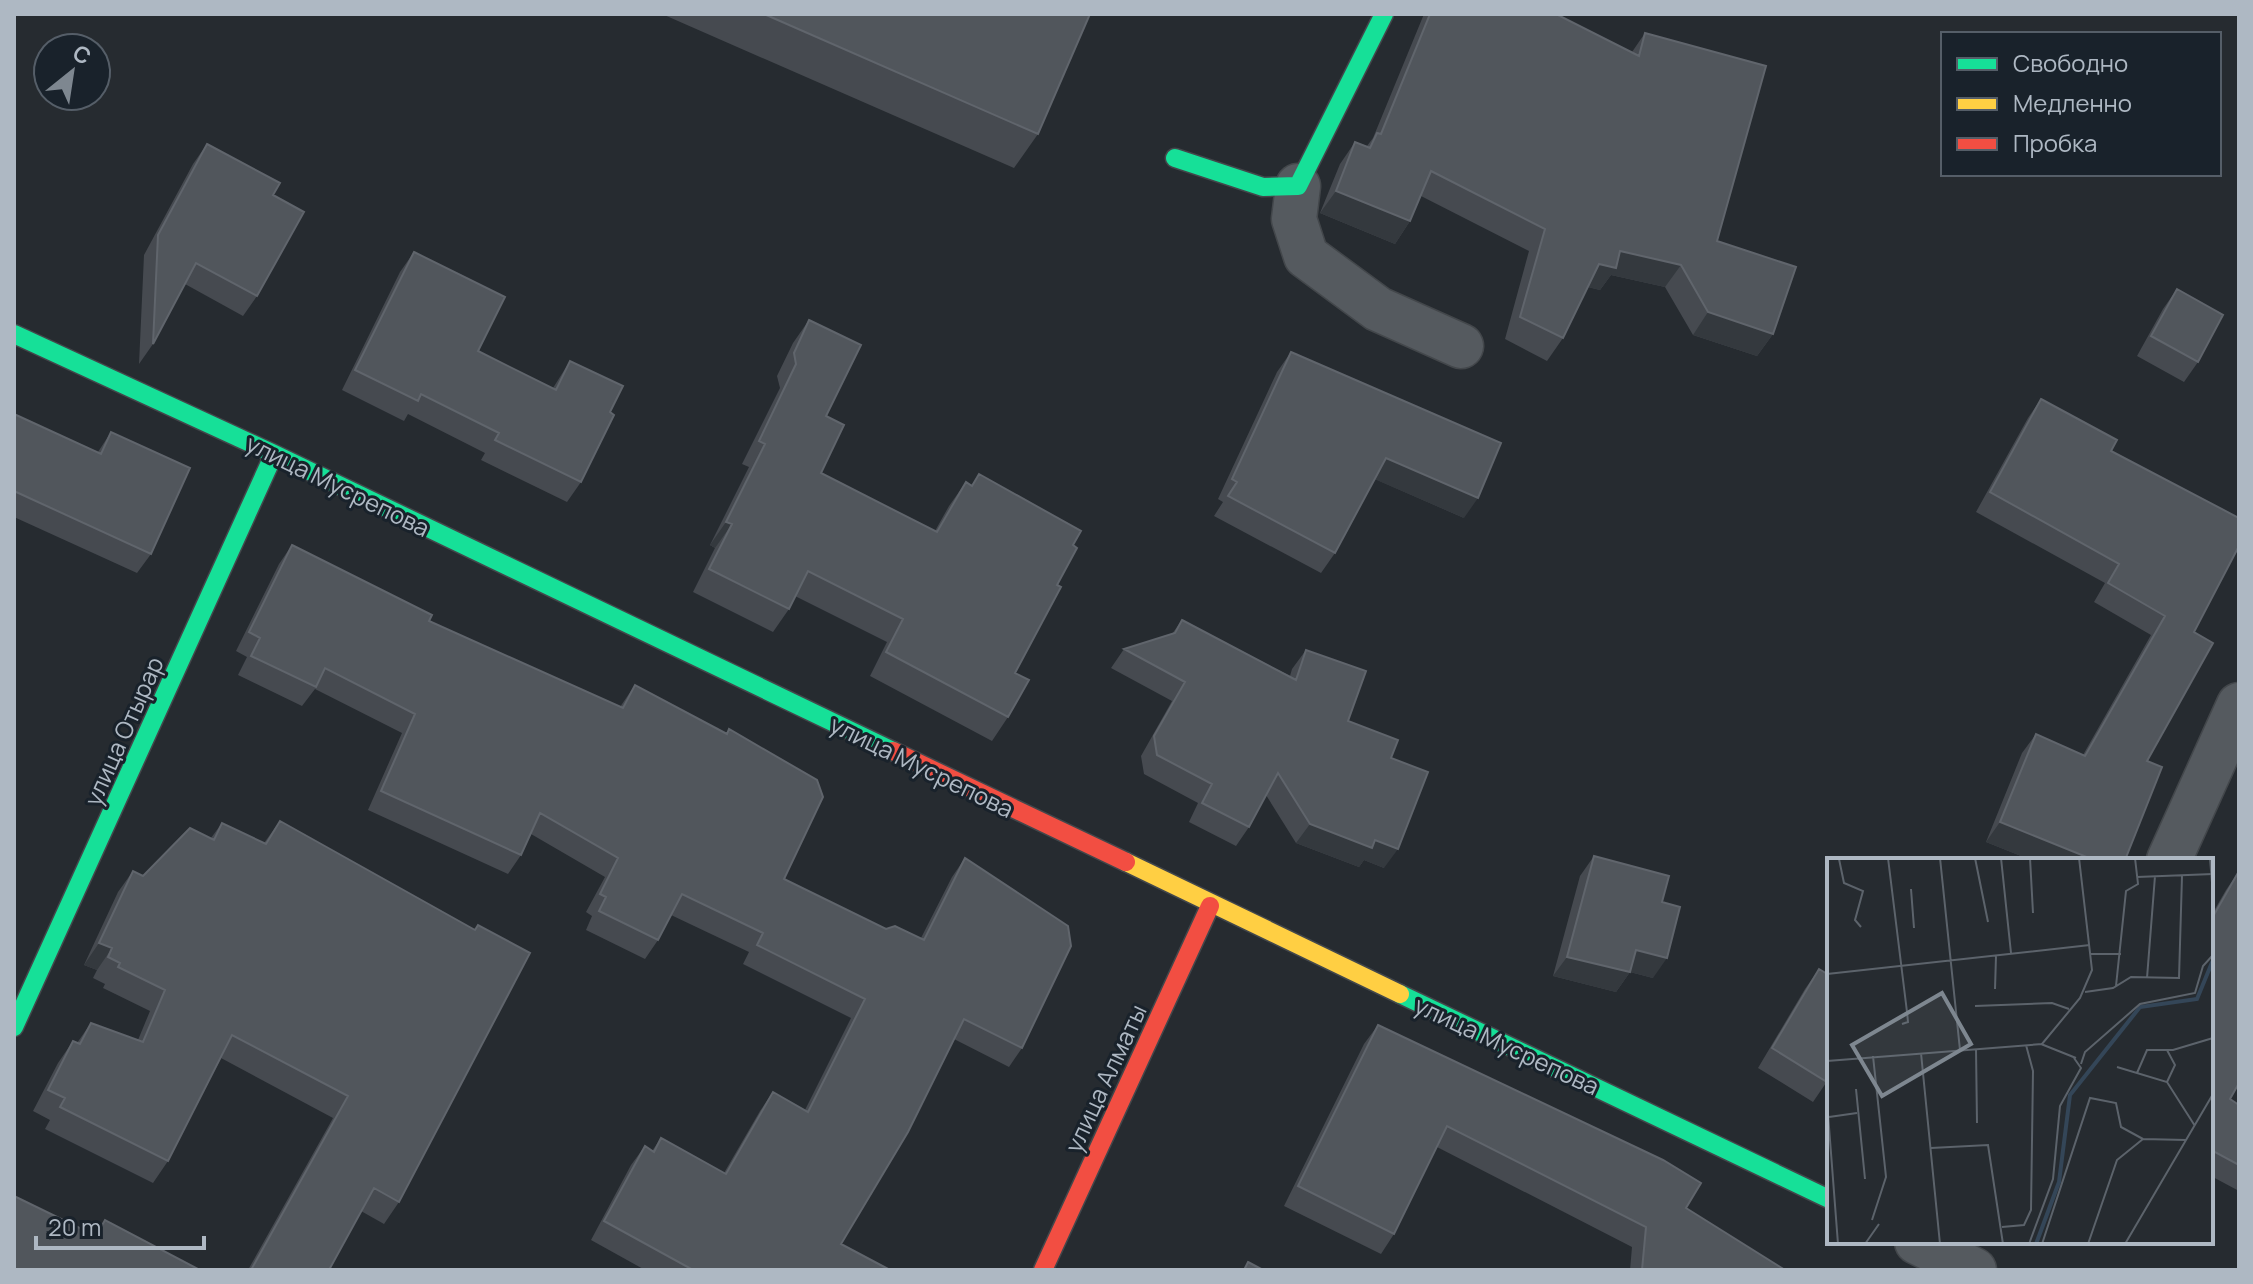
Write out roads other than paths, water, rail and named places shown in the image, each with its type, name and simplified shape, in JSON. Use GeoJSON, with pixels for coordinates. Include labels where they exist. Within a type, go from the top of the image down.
{"type":"FeatureCollection","features":[{"type":"Feature","properties":{"kind":"street"},"geometry":{"type":"LineString","coordinates":[[1384,14],[1298,186],[1294,219],[1306,256],[1378,309],[1461,346]]}},
{"type":"Feature","properties":{"kind":"street"},"geometry":{"type":"LineString","coordinates":[[1175,158],[1263,187],[1298,186]]}},
{"type":"Feature","properties":{"kind":"street","name":"улица Мусрепова"},"geometry":{"type":"LineString","coordinates":[[14,334],[274,454],[1210,906],[1827,1198]]}},
{"type":"Feature","properties":{"kind":"street","name":"улица Отырар"},"geometry":{"type":"LineString","coordinates":[[14,1027],[274,454]]}},
{"type":"Feature","properties":{"kind":"street"},"geometry":{"type":"LineString","coordinates":[[2170,858],[2239,705]]}},
{"type":"Feature","properties":{"kind":"street","name":"улица Алматы"},"geometry":{"type":"LineString","coordinates":[[1043,1270],[1210,906]]}},
{"type":"Feature","properties":{"kind":"street"},"geometry":{"type":"LineString","coordinates":[[1924,1244],[1977,1260]]}}]}
